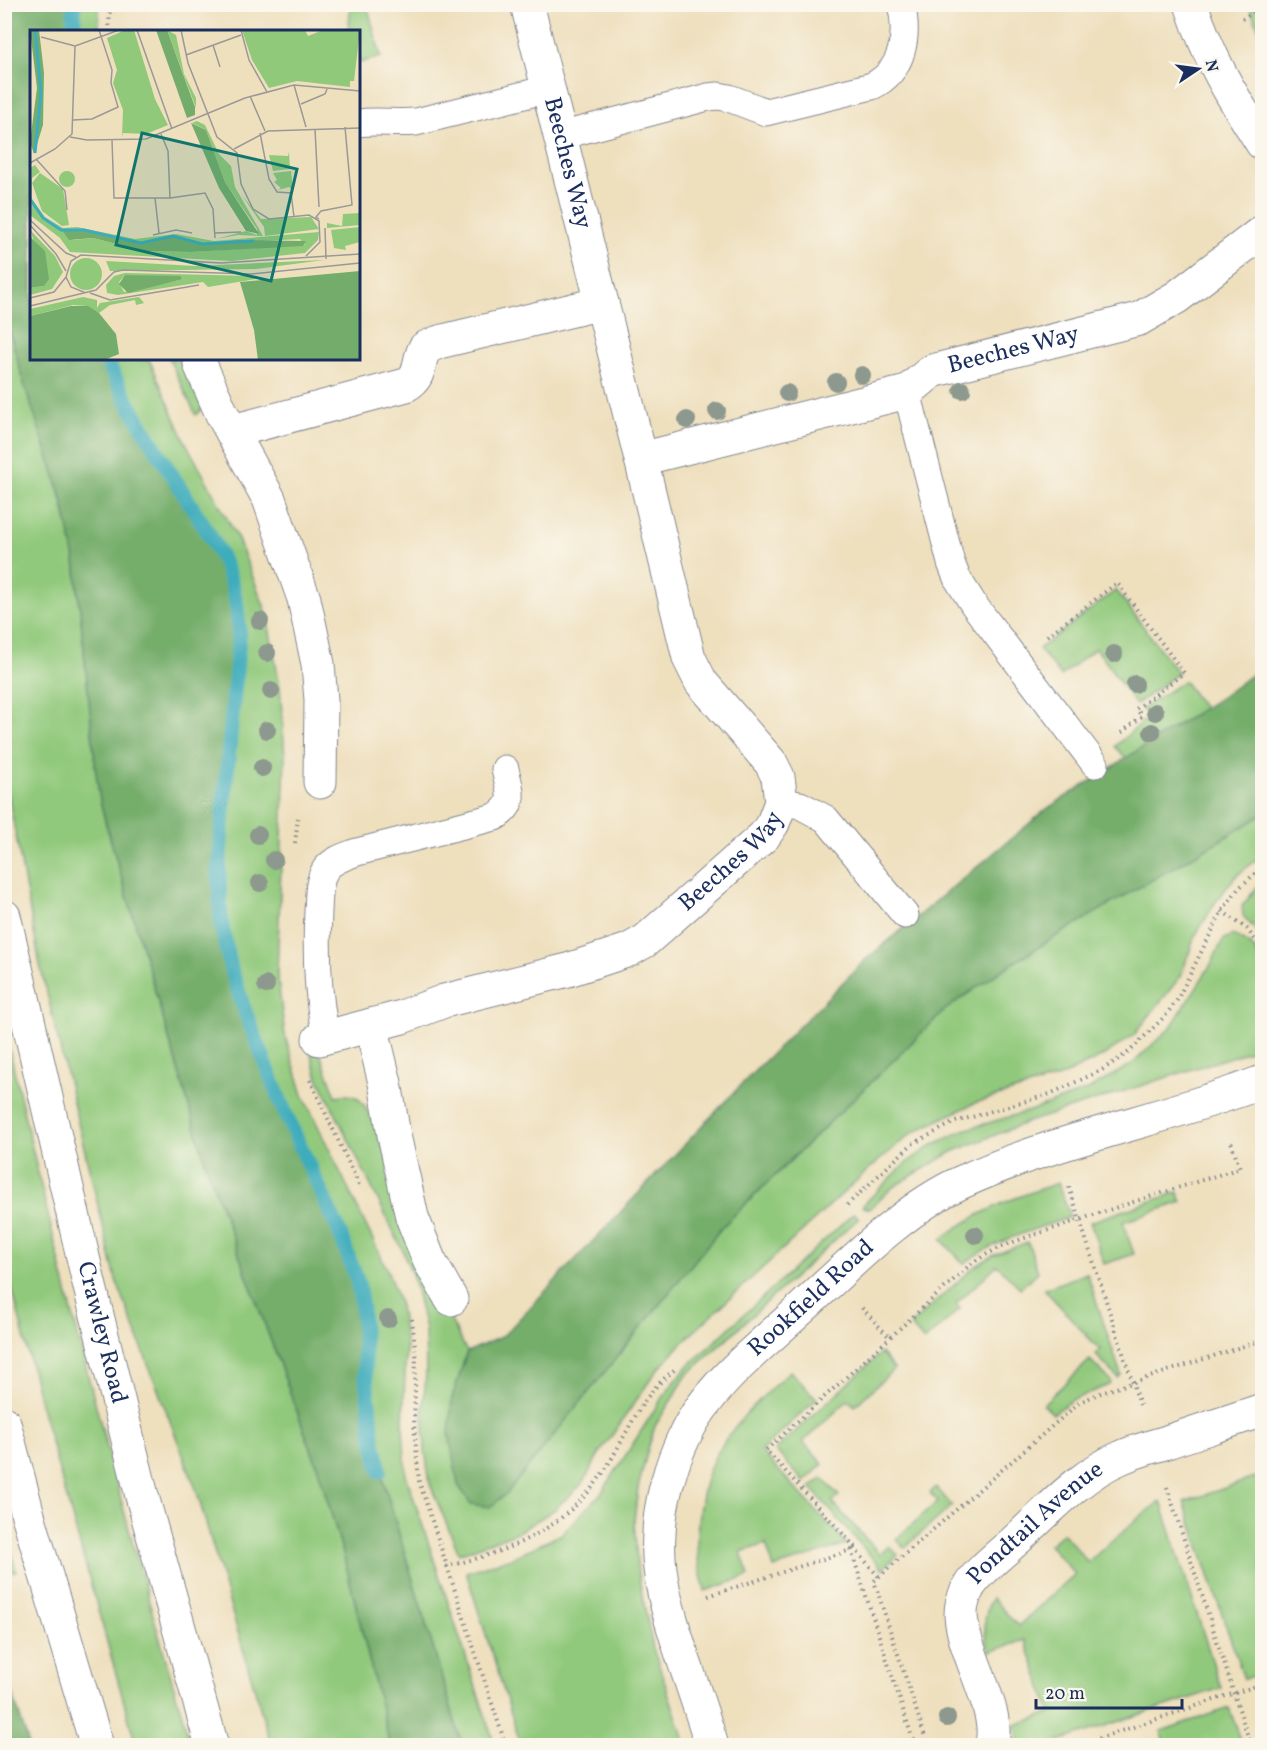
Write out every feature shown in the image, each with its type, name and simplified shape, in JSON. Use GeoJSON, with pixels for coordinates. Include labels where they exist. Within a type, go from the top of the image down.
{"type":"FeatureCollection","features":[{"type":"Feature","properties":{"kind":"main road","name":"Beeches Way"},"geometry":{"type":"LineString","coordinates":[[322,1038],[402,1017],[444,1001],[568,970],[629,950],[645,941],[754,846],[773,823],[781,802],[778,777],[771,763],[711,695],[694,672],[681,632],[641,459],[527,4]]}},
{"type":"Feature","properties":{"kind":"main road"},"geometry":{"type":"LineString","coordinates":[[1191,4],[1203,41],[1226,86],[1263,143]]}},
{"type":"Feature","properties":{"kind":"main road","name":"Beeches Way"},"geometry":{"type":"LineString","coordinates":[[641,459],[907,392],[932,371],[1139,319],[1177,297],[1263,232]]}},
{"type":"Feature","properties":{"kind":"main road"},"geometry":{"type":"LineString","coordinates":[[232,431],[406,385],[418,375],[425,348],[439,342],[602,303]]}},
{"type":"Feature","properties":{"kind":"main road"},"geometry":{"type":"LineString","coordinates":[[200,364],[222,414],[269,499],[294,568],[312,630],[321,700],[320,782]]}},
{"type":"Feature","properties":{"kind":"main road","name":"Crawley Road"},"geometry":{"type":"LineString","coordinates":[[4,916],[70,1204],[140,1485],[212,1746]]}},
{"type":"Feature","properties":{"kind":"main road"},"geometry":{"type":"LineString","coordinates":[[371,1025],[386,1083],[394,1135],[412,1217],[429,1260],[451,1299]]}},
{"type":"Feature","properties":{"kind":"main road","name":"Rookfield Road"},"geometry":{"type":"LineString","coordinates":[[712,1746],[667,1608],[659,1569],[658,1533],[673,1465],[685,1434],[728,1376],[875,1242],[928,1200],[960,1182],[1054,1147],[1263,1082]]}},
{"type":"Feature","properties":{"kind":"main road","name":"Pondtail Avenue"},"geometry":{"type":"LineString","coordinates":[[991,1746],[994,1737],[989,1707],[967,1649],[962,1628],[963,1597],[969,1586],[1071,1490],[1105,1465],[1263,1410]]}},
{"type":"Feature","properties":{"kind":"main road"},"geometry":{"type":"LineString","coordinates":[[4,1423],[28,1515],[98,1746]]}},
{"type":"Feature","properties":{"kind":"lane"},"geometry":{"type":"LineString","coordinates":[[560,136],[708,97],[729,98],[766,112],[872,86],[883,81],[893,70],[904,46],[902,4]]}},
{"type":"Feature","properties":{"kind":"lane"},"geometry":{"type":"LineString","coordinates":[[360,123],[416,122],[548,89]]}},
{"type":"Feature","properties":{"kind":"lane"},"geometry":{"type":"LineString","coordinates":[[907,392],[957,578],[974,605],[1093,761]]}},
{"type":"Feature","properties":{"kind":"lane"},"geometry":{"type":"LineString","coordinates":[[322,1038],[316,963],[319,890],[326,870],[339,859],[357,852],[495,817],[504,812],[511,799],[505,769]]}},
{"type":"Feature","properties":{"kind":"lane"},"geometry":{"type":"LineString","coordinates":[[781,802],[800,805],[826,819],[905,915]]}},
{"type":"Feature","properties":{"kind":"path"},"geometry":{"type":"LineString","coordinates":[[110,4],[110,30]]}},
{"type":"Feature","properties":{"kind":"path"},"geometry":{"type":"LineString","coordinates":[[1241,19],[1263,8]]}},
{"type":"Feature","properties":{"kind":"path"},"geometry":{"type":"LineString","coordinates":[[1016,660],[1117,583],[1184,673],[1136,709],[1142,716],[1093,761]]}},
{"type":"Feature","properties":{"kind":"path"},"geometry":{"type":"LineString","coordinates":[[1222,911],[1247,929],[1263,949]]}},
{"type":"Feature","properties":{"kind":"path"},"geometry":{"type":"LineString","coordinates":[[879,1577],[766,1450],[971,1264],[984,1255],[1004,1245],[1079,1219],[1240,1168],[1230,1138]]}},
{"type":"Feature","properties":{"kind":"path"},"geometry":{"type":"LineString","coordinates":[[1068,1186],[1077,1212]]}},
{"type":"Feature","properties":{"kind":"path"},"geometry":{"type":"LineString","coordinates":[[667,1608],[853,1549]]}},
{"type":"Feature","properties":{"kind":"path"},"geometry":{"type":"LineString","coordinates":[[853,1549],[915,1746]]}},
{"type":"Feature","properties":{"kind":"path"},"geometry":{"type":"LineString","coordinates":[[1077,1746],[1263,1684]]}},
{"type":"Feature","properties":{"kind":"path"},"geometry":{"type":"LineString","coordinates":[[1243,1719],[1251,1746]]}},
{"type":"Feature","properties":{"kind":"green space"},"geometry":{"type":"Polygon","coordinates":[[[4,5],[78,5],[78,30],[30,30],[30,360],[106,360],[133,412],[216,547],[230,579],[238,616],[239,637],[219,873],[221,922],[231,969],[246,1014],[286,1115],[339,1231],[358,1283],[362,1308],[365,1370],[373,1436],[380,1470],[462,1745],[390,1745],[343,1553],[317,1465],[208,1171],[106,824],[96,772],[75,559],[61,494],[24,384],[5,313],[4,5]]]}},
{"type":"Feature","properties":{"kind":"green space"},"geometry":{"type":"Polygon","coordinates":[[[78,5],[99,5],[99,30],[78,30],[78,5]]]}},
{"type":"Feature","properties":{"kind":"green space"},"geometry":{"type":"Polygon","coordinates":[[[351,5],[367,5],[381,57],[360,63],[360,30],[348,30],[351,5]]]}},
{"type":"Feature","properties":{"kind":"green space"},"geometry":{"type":"Polygon","coordinates":[[[1262,5],[1262,37],[1249,6],[1262,5]]]}},
{"type":"Feature","properties":{"kind":"green space"},"geometry":{"type":"Polygon","coordinates":[[[4,313],[55,474],[75,559],[96,772],[106,824],[208,1171],[317,1465],[343,1553],[390,1745],[271,1745],[196,1489],[116,1280],[40,965],[5,778],[4,313]]]}},
{"type":"Feature","properties":{"kind":"green space"},"geometry":{"type":"Polygon","coordinates":[[[106,360],[149,360],[185,441],[237,537],[266,611],[280,686],[285,757],[277,974],[285,1035],[303,1095],[387,1269],[400,1306],[406,1348],[403,1427],[406,1475],[495,1745],[462,1745],[380,1470],[373,1436],[365,1370],[362,1308],[358,1283],[339,1231],[286,1115],[246,1014],[231,969],[221,922],[219,873],[239,637],[239,618],[234,588],[223,557],[126,399],[106,360]]]}},
{"type":"Feature","properties":{"kind":"green space"},"geometry":{"type":"Polygon","coordinates":[[[169,360],[185,360],[180,362],[203,408],[196,415],[169,360]]]}},
{"type":"Feature","properties":{"kind":"green space"},"geometry":{"type":"Polygon","coordinates":[[[1116,590],[1178,673],[1136,705],[1096,648],[1061,676],[1039,649],[1116,590]]]}},
{"type":"Feature","properties":{"kind":"green space"},"geometry":{"type":"Polygon","coordinates":[[[1262,667],[1262,815],[1022,957],[945,1010],[722,1227],[507,1493],[490,1507],[471,1504],[458,1485],[449,1435],[452,1398],[467,1352],[503,1336],[741,1085],[864,961],[1048,808],[1220,698],[1262,667]]]}},
{"type":"Feature","properties":{"kind":"green space"},"geometry":{"type":"Polygon","coordinates":[[[1184,681],[1204,708],[1126,759],[1115,746],[1148,717],[1142,709],[1184,681]]]}},
{"type":"Feature","properties":{"kind":"green space"},"geometry":{"type":"Polygon","coordinates":[[[1262,815],[1262,855],[1234,878],[1215,903],[1195,936],[1181,976],[1134,1035],[1101,1057],[1060,1077],[975,1103],[912,1133],[869,1169],[685,1340],[655,1373],[599,1454],[583,1483],[554,1510],[520,1531],[459,1554],[430,1484],[423,1410],[426,1373],[425,1329],[413,1277],[402,1249],[318,1078],[311,1054],[319,1051],[336,1096],[356,1097],[364,1105],[374,1123],[446,1311],[467,1352],[452,1398],[507,1493],[722,1227],[945,1010],[1022,957],[1262,815]]]}},
{"type":"Feature","properties":{"kind":"green space"},"geometry":{"type":"Polygon","coordinates":[[[1262,881],[1262,937],[1243,916],[1242,906],[1262,881]]]}},
{"type":"Feature","properties":{"kind":"green space"},"geometry":{"type":"Polygon","coordinates":[[[1232,935],[1251,946],[1262,964],[1262,1047],[1028,1122],[952,1152],[893,1187],[869,1209],[862,1206],[905,1164],[931,1146],[964,1130],[1033,1110],[1088,1090],[1132,1064],[1171,1027],[1210,966],[1223,940],[1232,935]]]}},
{"type":"Feature","properties":{"kind":"green space"},"geometry":{"type":"Polygon","coordinates":[[[5,1030],[92,1389],[191,1745],[136,1745],[40,1403],[5,1259],[5,1030]]]}},
{"type":"Feature","properties":{"kind":"green space"},"geometry":{"type":"Polygon","coordinates":[[[1058,1183],[1070,1217],[1001,1242],[964,1264],[941,1239],[969,1220],[997,1206],[1058,1183]]]}},
{"type":"Feature","properties":{"kind":"green space"},"geometry":{"type":"Polygon","coordinates":[[[1178,1192],[1182,1202],[1123,1222],[1134,1254],[1104,1264],[1090,1222],[1178,1192]]]}},
{"type":"Feature","properties":{"kind":"green space"},"geometry":{"type":"Polygon","coordinates":[[[854,1213],[859,1218],[687,1375],[655,1426],[638,1488],[634,1521],[638,1574],[653,1648],[686,1745],[521,1745],[466,1572],[511,1558],[562,1534],[603,1491],[664,1395],[688,1366],[854,1213]]]}},
{"type":"Feature","properties":{"kind":"green space"},"geometry":{"type":"Polygon","coordinates":[[[1028,1242],[1038,1272],[1020,1288],[997,1265],[956,1304],[960,1309],[924,1341],[910,1325],[974,1267],[992,1256],[1028,1242]]]}},
{"type":"Feature","properties":{"kind":"green space"},"geometry":{"type":"Polygon","coordinates":[[[1087,1273],[1121,1375],[1118,1378],[1096,1355],[1100,1350],[1044,1289],[1087,1273]]]}},
{"type":"Feature","properties":{"kind":"green space"},"geometry":{"type":"Polygon","coordinates":[[[881,1353],[894,1369],[855,1406],[848,1400],[803,1442],[823,1464],[804,1482],[775,1450],[881,1353]]]}},
{"type":"Feature","properties":{"kind":"green space"},"geometry":{"type":"Polygon","coordinates":[[[1090,1360],[1111,1381],[1109,1385],[1072,1400],[1053,1414],[1043,1404],[1090,1360]]]}},
{"type":"Feature","properties":{"kind":"green space"},"geometry":{"type":"Polygon","coordinates":[[[790,1371],[817,1399],[761,1451],[847,1544],[774,1568],[766,1544],[741,1552],[749,1576],[705,1591],[699,1564],[697,1536],[702,1496],[708,1472],[720,1448],[738,1424],[790,1371]]]}},
{"type":"Feature","properties":{"kind":"green space"},"geometry":{"type":"Polygon","coordinates":[[[1262,1475],[1262,1673],[1244,1679],[1184,1502],[1262,1475]]]}},
{"type":"Feature","properties":{"kind":"green space"},"geometry":{"type":"Polygon","coordinates":[[[822,1478],[839,1496],[832,1502],[880,1554],[889,1546],[898,1555],[882,1569],[811,1488],[822,1478]]]}},
{"type":"Feature","properties":{"kind":"green space"},"geometry":{"type":"Polygon","coordinates":[[[936,1487],[952,1506],[904,1548],[896,1539],[938,1501],[930,1493],[936,1487]]]}},
{"type":"Feature","properties":{"kind":"green space"},"geometry":{"type":"Polygon","coordinates":[[[1161,1502],[1221,1688],[1047,1745],[1019,1745],[1015,1725],[1051,1713],[1025,1640],[990,1652],[985,1625],[992,1598],[1018,1626],[1075,1574],[1049,1545],[1063,1533],[1088,1562],[1142,1515],[1161,1502]]]}},
{"type":"Feature","properties":{"kind":"green space"},"geometry":{"type":"Polygon","coordinates":[[[5,1522],[16,1571],[4,1574],[5,1522]]]}},
{"type":"Feature","properties":{"kind":"green space"},"geometry":{"type":"Polygon","coordinates":[[[5,1671],[29,1745],[5,1745],[5,1671]]]}},
{"type":"Feature","properties":{"kind":"green space"},"geometry":{"type":"Polygon","coordinates":[[[1229,1708],[1243,1745],[1166,1745],[1161,1731],[1229,1708]]]}},
{"type":"Feature","properties":{"kind":"waterway"},"geometry":{"type":"LineString","coordinates":[[74,4],[74,30]]}},
{"type":"Feature","properties":{"kind":"waterway"},"geometry":{"type":"LineString","coordinates":[[107,360],[133,411],[206,528],[223,561],[235,596],[239,637],[219,873],[221,922],[231,969],[246,1014],[286,1115],[339,1231],[358,1283],[362,1308],[365,1370],[380,1471]]}}]}
